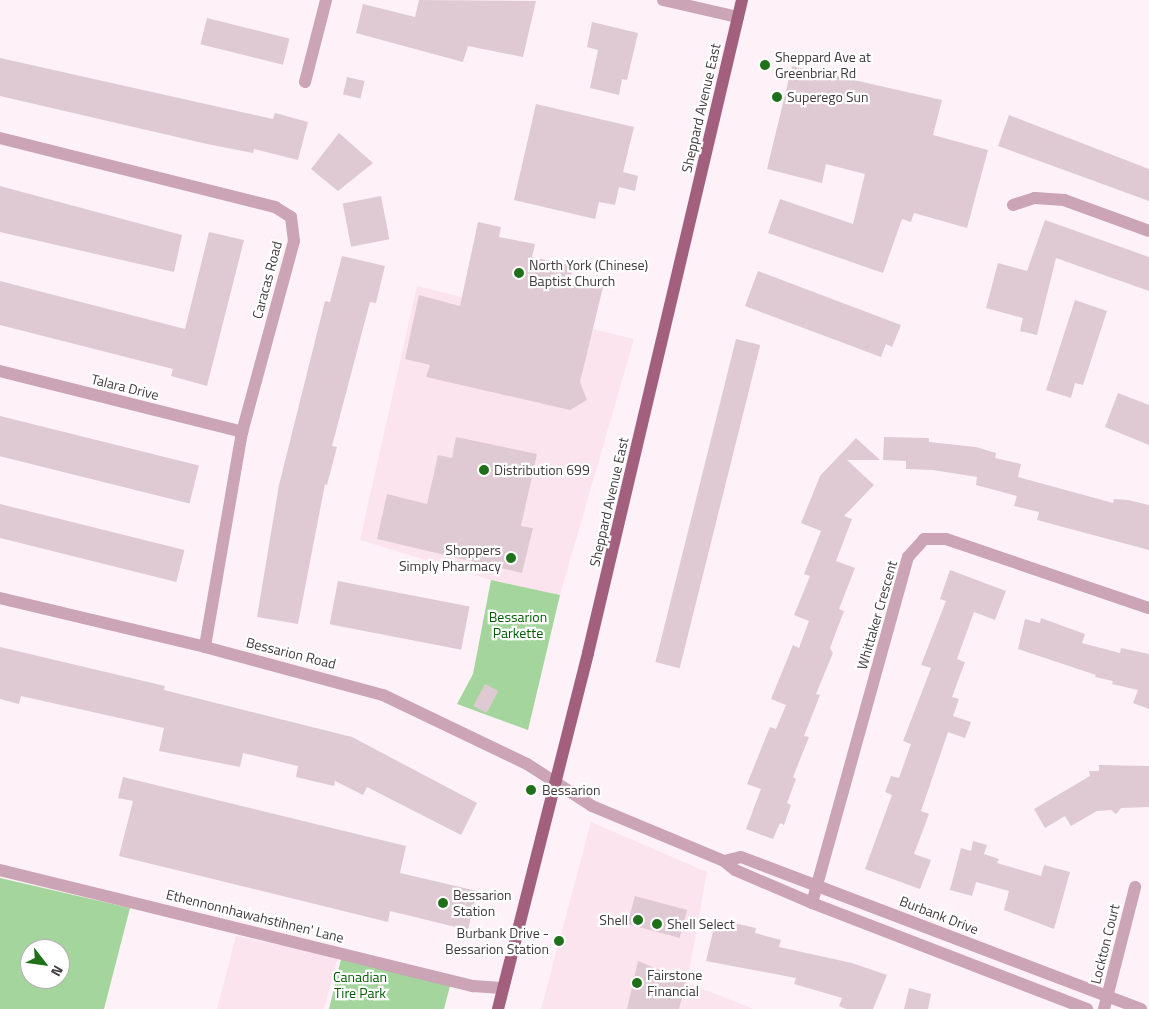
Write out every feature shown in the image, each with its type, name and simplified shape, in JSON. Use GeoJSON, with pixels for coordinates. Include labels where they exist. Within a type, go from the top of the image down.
{"type":"FeatureCollection","features":[{"type":"Feature","properties":{"kind":"main road","name":"Sheppard Avenue East"},"geometry":{"type":"LineString","coordinates":[[498,1009],[556,784],[742,0]]}},
{"type":"Feature","properties":{"kind":"street"},"geometry":{"type":"LineString","coordinates":[[304,82],[326,0]]}},
{"type":"Feature","properties":{"kind":"street"},"geometry":{"type":"LineString","coordinates":[[663,0],[738,17]]}},
{"type":"Feature","properties":{"kind":"street","name":"Caracas Road"},"geometry":{"type":"LineString","coordinates":[[0,138],[275,207],[292,217],[294,241],[242,432],[205,647]]}},
{"type":"Feature","properties":{"kind":"street"},"geometry":{"type":"LineString","coordinates":[[1013,205],[1035,198],[1064,200],[1149,231]]}},
{"type":"Feature","properties":{"kind":"street","name":"Talara Drive"},"geometry":{"type":"LineString","coordinates":[[0,371],[242,432]]}},
{"type":"Feature","properties":{"kind":"street","name":"Whittaker Crescent"},"geometry":{"type":"LineString","coordinates":[[812,903],[908,557],[924,539],[946,539],[1149,608]]}},
{"type":"Feature","properties":{"kind":"street","name":"Bessarion Road"},"geometry":{"type":"LineString","coordinates":[[0,598],[205,647],[383,695],[527,764],[556,784]]}},
{"type":"Feature","properties":{"kind":"street","name":"Burbank Drive"},"geometry":{"type":"LineString","coordinates":[[556,784],[592,806],[724,861],[735,870],[812,903],[1087,1009]]}},
{"type":"Feature","properties":{"kind":"street","name":"Burbank Drive"},"geometry":{"type":"LineString","coordinates":[[724,861],[741,857],[817,885],[1106,1003],[1141,1009]]}},
{"type":"Feature","properties":{"kind":"street","name":"Ethennonnhawahstihnen' Lane"},"geometry":{"type":"LineString","coordinates":[[0,870],[474,986],[502,988]]}},
{"type":"Feature","properties":{"kind":"street","name":"Lockton Court"},"geometry":{"type":"LineString","coordinates":[[1106,1003],[1135,887]]}},
{"type":"Feature","properties":{"kind":"shaded area"},"geometry":{"type":"Polygon","coordinates":[[[417,286],[634,339],[560,595],[491,580],[360,540],[417,286]]]}},
{"type":"Feature","properties":{"kind":"shaded area"},"geometry":{"type":"Polygon","coordinates":[[[591,822],[707,872],[687,983],[754,1009],[541,1009],[591,822]]]}},
{"type":"Feature","properties":{"kind":"shaded area"},"geometry":{"type":"Polygon","coordinates":[[[236,936],[338,957],[324,1009],[217,1009],[236,936]]]}},
{"type":"Feature","properties":{"kind":"green space","name":"Bessarion Parkette"},"geometry":{"type":"Polygon","coordinates":[[[491,580],[560,595],[528,730],[457,704],[473,674],[491,580]]]}},
{"type":"Feature","properties":{"kind":"green space"},"geometry":{"type":"Polygon","coordinates":[[[0,878],[130,908],[104,1009],[0,1009],[0,878]]]}},
{"type":"Feature","properties":{"kind":"green space","name":"Canadian Tire Park"},"geometry":{"type":"Polygon","coordinates":[[[342,955],[451,982],[444,1009],[329,1009],[342,955]]]}},
{"type":"Feature","properties":{"kind":"building"},"geometry":{"type":"Polygon","coordinates":[[[419,0],[536,1],[523,57],[468,46],[463,62],[356,33],[363,4],[415,17],[419,0]]]}},
{"type":"Feature","properties":{"kind":"building"},"geometry":{"type":"Polygon","coordinates":[[[207,18],[289,39],[283,65],[200,44],[207,18]]]}},
{"type":"Feature","properties":{"kind":"building"},"geometry":{"type":"Polygon","coordinates":[[[592,22],[638,33],[627,80],[622,79],[619,95],[590,88],[598,50],[587,47],[592,22]]]}},
{"type":"Feature","properties":{"kind":"building"},"geometry":{"type":"Polygon","coordinates":[[[0,58],[273,119],[275,113],[308,122],[298,160],[254,149],[253,153],[207,144],[0,96],[0,58]]]}},
{"type":"Feature","properties":{"kind":"building"},"geometry":{"type":"Polygon","coordinates":[[[792,66],[942,100],[933,135],[988,150],[967,228],[914,213],[911,222],[902,219],[883,273],[768,233],[780,199],[853,224],[865,174],[826,164],[822,183],[767,169],[792,66]]]}},
{"type":"Feature","properties":{"kind":"building"},"geometry":{"type":"Polygon","coordinates":[[[347,77],[365,81],[360,99],[343,95],[347,77]]]}},
{"type":"Feature","properties":{"kind":"building"},"geometry":{"type":"Polygon","coordinates":[[[536,104],[634,127],[623,172],[638,176],[635,191],[619,187],[615,205],[599,202],[595,219],[514,200],[536,104]]]}},
{"type":"Feature","properties":{"kind":"building"},"geometry":{"type":"Polygon","coordinates":[[[1009,115],[1149,169],[1149,201],[998,146],[1009,115]]]}},
{"type":"Feature","properties":{"kind":"building"},"geometry":{"type":"Polygon","coordinates":[[[339,133],[373,163],[338,191],[311,169],[339,133]]]}},
{"type":"Feature","properties":{"kind":"building"},"geometry":{"type":"Polygon","coordinates":[[[0,186],[182,235],[174,272],[0,232],[0,186]]]}},
{"type":"Feature","properties":{"kind":"building"},"geometry":{"type":"Polygon","coordinates":[[[381,196],[389,239],[351,247],[343,203],[381,196]]]}},
{"type":"Feature","properties":{"kind":"building"},"geometry":{"type":"Polygon","coordinates":[[[1045,220],[1149,257],[1149,291],[1056,258],[1037,335],[1020,331],[1023,318],[986,308],[998,263],[1027,271],[1045,220]]]}},
{"type":"Feature","properties":{"kind":"building"},"geometry":{"type":"Polygon","coordinates":[[[478,222],[501,227],[499,237],[535,244],[532,257],[573,266],[570,280],[603,287],[580,382],[587,400],[570,410],[426,377],[430,365],[405,359],[419,295],[460,306],[478,222]]]}},
{"type":"Feature","properties":{"kind":"building"},"geometry":{"type":"Polygon","coordinates":[[[209,232],[244,240],[207,386],[171,376],[173,369],[0,325],[0,281],[185,329],[209,232]]]}},
{"type":"Feature","properties":{"kind":"building"},"geometry":{"type":"Polygon","coordinates":[[[342,256],[385,266],[376,303],[370,302],[332,446],[337,447],[327,485],[325,484],[298,624],[257,617],[279,485],[325,301],[330,302],[342,256]]]}},
{"type":"Feature","properties":{"kind":"building"},"geometry":{"type":"Polygon","coordinates":[[[758,271],[901,325],[892,347],[886,344],[881,357],[745,306],[758,271]]]}},
{"type":"Feature","properties":{"kind":"building"},"geometry":{"type":"Polygon","coordinates":[[[1075,300],[1107,311],[1083,385],[1075,383],[1071,398],[1046,390],[1075,300]]]}},
{"type":"Feature","properties":{"kind":"building"},"geometry":{"type":"Polygon","coordinates":[[[736,339],[760,345],[680,668],[655,662],[736,339]]]}},
{"type":"Feature","properties":{"kind":"building"},"geometry":{"type":"Polygon","coordinates":[[[1118,393],[1149,405],[1149,445],[1105,427],[1118,393]]]}},
{"type":"Feature","properties":{"kind":"building"},"geometry":{"type":"Polygon","coordinates":[[[0,416],[199,466],[189,503],[0,456],[0,416]]]}},
{"type":"Feature","properties":{"kind":"building"},"geometry":{"type":"Polygon","coordinates":[[[456,437],[537,454],[521,526],[533,528],[522,573],[377,539],[387,494],[427,504],[438,455],[452,458],[456,437]]]}},
{"type":"Feature","properties":{"kind":"building"},"geometry":{"type":"Polygon","coordinates":[[[884,437],[929,438],[929,442],[976,447],[996,453],[995,458],[1021,464],[1018,477],[1113,503],[1114,499],[1149,505],[1149,550],[1037,520],[1039,512],[1014,506],[1017,496],[976,485],[977,477],[933,470],[906,469],[906,461],[883,460],[884,437]]]}},
{"type":"Feature","properties":{"kind":"building"},"geometry":{"type":"Polygon","coordinates":[[[856,438],[880,460],[847,460],[874,485],[844,516],[852,519],[836,561],[855,568],[839,609],[844,611],[830,648],[833,653],[816,694],[820,695],[804,736],[809,737],[793,777],[796,779],[787,803],[791,805],[784,825],[780,823],[773,839],[746,829],[761,789],[747,784],[770,727],[776,729],[786,705],[771,699],[793,645],[799,648],[809,621],[794,615],[810,576],[804,574],[821,531],[801,523],[820,476],[856,438]]]}},
{"type":"Feature","properties":{"kind":"building"},"geometry":{"type":"Polygon","coordinates":[[[0,504],[184,550],[176,582],[0,538],[0,504]]]}},
{"type":"Feature","properties":{"kind":"building"},"geometry":{"type":"Polygon","coordinates":[[[950,570],[1006,591],[995,620],[974,612],[957,659],[965,662],[952,697],[959,699],[953,716],[971,722],[965,738],[948,732],[921,811],[929,814],[914,854],[931,860],[920,889],[865,869],[892,795],[885,792],[891,776],[899,778],[911,744],[903,741],[931,668],[921,665],[946,601],[940,599],[950,570]]]}},
{"type":"Feature","properties":{"kind":"building"},"geometry":{"type":"Polygon","coordinates":[[[338,581],[470,607],[461,650],[330,624],[338,581]]]}},
{"type":"Feature","properties":{"kind":"building"},"geometry":{"type":"Polygon","coordinates":[[[1041,618],[1085,634],[1082,643],[1120,653],[1121,648],[1149,654],[1149,709],[1133,703],[1138,690],[1112,684],[1113,681],[1095,677],[1096,675],[1018,649],[1025,619],[1040,623],[1041,618]]]}},
{"type":"Feature","properties":{"kind":"building"},"geometry":{"type":"Polygon","coordinates":[[[0,647],[165,686],[164,690],[352,737],[477,803],[461,835],[367,787],[363,795],[335,781],[334,786],[296,777],[298,766],[243,753],[240,767],[159,751],[164,728],[21,696],[19,704],[0,699],[0,647]]]}},
{"type":"Feature","properties":{"kind":"building"},"geometry":{"type":"Polygon","coordinates":[[[485,684],[498,691],[487,713],[473,706],[485,684]]]}},
{"type":"Feature","properties":{"kind":"building"},"geometry":{"type":"Polygon","coordinates":[[[1099,765],[1149,766],[1149,807],[1121,808],[1116,814],[1111,810],[1097,811],[1071,826],[1065,816],[1045,828],[1034,809],[1090,776],[1089,771],[1099,771],[1099,765]]]}},
{"type":"Feature","properties":{"kind":"building"},"geometry":{"type":"Polygon","coordinates":[[[123,777],[406,846],[400,873],[477,891],[468,930],[390,911],[388,922],[119,856],[133,801],[118,798],[123,777]]]}},
{"type":"Feature","properties":{"kind":"building"},"geometry":{"type":"Polygon","coordinates":[[[973,841],[987,845],[984,854],[999,859],[997,863],[1041,876],[1044,865],[1070,872],[1054,929],[1004,910],[1009,891],[976,882],[972,896],[950,890],[961,848],[971,851],[973,841]]]}},
{"type":"Feature","properties":{"kind":"building"},"geometry":{"type":"Polygon","coordinates":[[[635,896],[687,910],[680,938],[627,924],[635,896]]]}},
{"type":"Feature","properties":{"kind":"building"},"geometry":{"type":"Polygon","coordinates":[[[716,919],[756,928],[755,933],[781,940],[779,947],[852,963],[887,975],[873,1009],[846,1009],[839,1006],[842,998],[794,984],[796,978],[706,961],[716,919]]]}},
{"type":"Feature","properties":{"kind":"building"},"geometry":{"type":"Polygon","coordinates":[[[638,961],[686,981],[679,1009],[627,1009],[638,961]]]}},
{"type":"Feature","properties":{"kind":"building"},"geometry":{"type":"Polygon","coordinates":[[[909,988],[931,994],[928,1009],[904,1009],[909,988]]]}},
{"type":"Feature","properties":{"kind":"place","name":"Sheppard Ave at Greenbriar Rd"},"geometry":{"type":"Point","coordinates":[765,65]}},
{"type":"Feature","properties":{"kind":"place","name":"Superego Sun"},"geometry":{"type":"Point","coordinates":[777,97]}},
{"type":"Feature","properties":{"kind":"place","name":"North York (Chinese) Baptist Church"},"geometry":{"type":"Point","coordinates":[519,273]}},
{"type":"Feature","properties":{"kind":"place","name":"Distribution 699"},"geometry":{"type":"Point","coordinates":[484,470]}},
{"type":"Feature","properties":{"kind":"place","name":"Shoppers Simply Pharmacy"},"geometry":{"type":"Point","coordinates":[511,558]}},
{"type":"Feature","properties":{"kind":"place","name":"Bessarion"},"geometry":{"type":"Point","coordinates":[531,790]}},
{"type":"Feature","properties":{"kind":"place","name":"Bessarion Station"},"geometry":{"type":"Point","coordinates":[443,903]}},
{"type":"Feature","properties":{"kind":"place","name":"Shell"},"geometry":{"type":"Point","coordinates":[638,920]}},
{"type":"Feature","properties":{"kind":"place","name":"Shell Select"},"geometry":{"type":"Point","coordinates":[657,924]}},
{"type":"Feature","properties":{"kind":"place","name":"Burbank Drive - Bessarion Station"},"geometry":{"type":"Point","coordinates":[559,941]}},
{"type":"Feature","properties":{"kind":"place","name":"Fairstone Financial"},"geometry":{"type":"Point","coordinates":[637,983]}}]}
